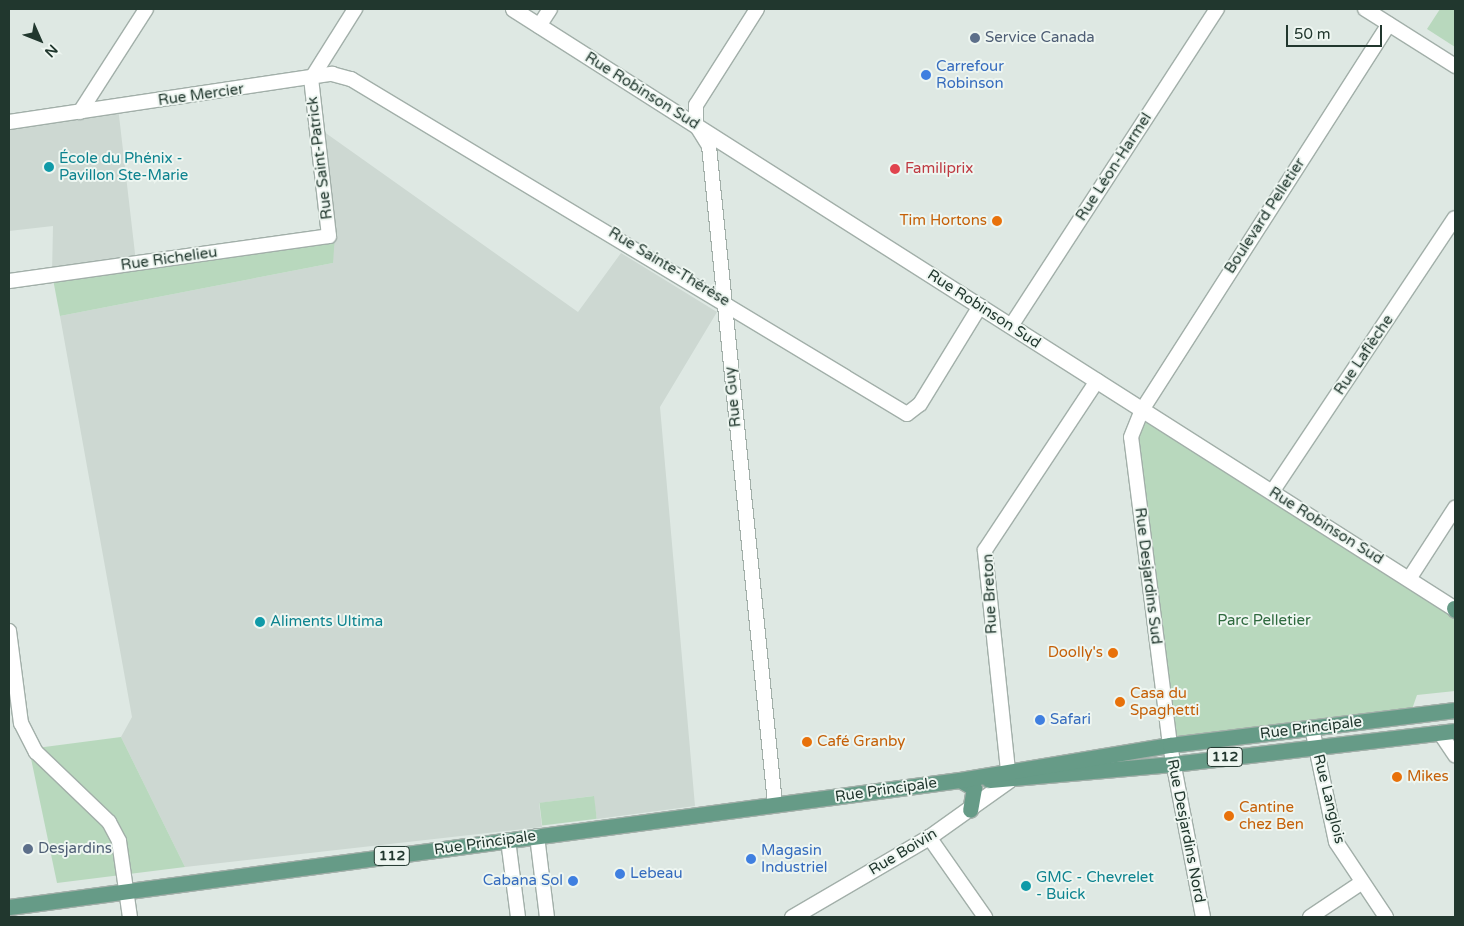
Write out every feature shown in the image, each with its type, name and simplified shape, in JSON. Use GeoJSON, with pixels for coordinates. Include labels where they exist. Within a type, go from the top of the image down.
{"type":"FeatureCollection","features":[{"type":"Feature","properties":{"kind":"main road","name":"Rue Principale"},"geometry":{"type":"LineString","coordinates":[[9,907],[1009,774],[1170,745],[1455,710]]}},
{"type":"Feature","properties":{"kind":"main road","name":"Rue Principale"},"geometry":{"type":"LineString","coordinates":[[1009,774],[1173,764],[1455,731]]}},
{"type":"Feature","properties":{"kind":"main road"},"geometry":{"type":"LineString","coordinates":[[960,780],[974,788],[970,810]]}},
{"type":"Feature","properties":{"kind":"street"},"geometry":{"type":"LineString","coordinates":[[80,112],[146,9]]}},
{"type":"Feature","properties":{"kind":"street"},"geometry":{"type":"LineString","coordinates":[[311,79],[355,9]]}},
{"type":"Feature","properties":{"kind":"street","name":"Rue Robinson Sud"},"geometry":{"type":"LineString","coordinates":[[513,9],[1455,609]]}},
{"type":"Feature","properties":{"kind":"street"},"geometry":{"type":"LineString","coordinates":[[539,26],[550,9]]}},
{"type":"Feature","properties":{"kind":"street"},"geometry":{"type":"LineString","coordinates":[[696,126],[696,105],[757,9]]}},
{"type":"Feature","properties":{"kind":"street","name":"Rue Léon-Harmel"},"geometry":{"type":"LineString","coordinates":[[1011,326],[1217,9]]}},
{"type":"Feature","properties":{"kind":"street"},"geometry":{"type":"LineString","coordinates":[[1365,9],[1455,66]]}},
{"type":"Feature","properties":{"kind":"street","name":"Boulevard Pelletier"},"geometry":{"type":"LineString","coordinates":[[1142,410],[1389,24]]}},
{"type":"Feature","properties":{"kind":"street","name":"Rue Sainte-Thérèse"},"geometry":{"type":"LineString","coordinates":[[311,79],[332,74],[351,79],[723,299],[906,414],[920,404],[980,306]]}},
{"type":"Feature","properties":{"kind":"street","name":"Rue Mercier"},"geometry":{"type":"LineString","coordinates":[[9,122],[311,79]]}},
{"type":"Feature","properties":{"kind":"street","name":"Rue Saint-Patrick"},"geometry":{"type":"LineString","coordinates":[[311,79],[329,236]]}},
{"type":"Feature","properties":{"kind":"street","name":"Rue Guy"},"geometry":{"type":"LineString","coordinates":[[696,126],[709,146],[723,299],[776,804]]}},
{"type":"Feature","properties":{"kind":"street","name":"Rue Laflèche"},"geometry":{"type":"LineString","coordinates":[[1272,492],[1455,218]]}},
{"type":"Feature","properties":{"kind":"street","name":"Rue Richelieu"},"geometry":{"type":"LineString","coordinates":[[9,281],[329,236]]}},
{"type":"Feature","properties":{"kind":"street","name":"Rue Breton"},"geometry":{"type":"LineString","coordinates":[[1009,774],[986,550],[1097,381]]}},
{"type":"Feature","properties":{"kind":"street","name":"Rue Desjardins Sud"},"geometry":{"type":"LineString","coordinates":[[1142,410],[1131,437],[1170,745]]}},
{"type":"Feature","properties":{"kind":"street"},"geometry":{"type":"LineString","coordinates":[[1409,579],[1455,508]]}},
{"type":"Feature","properties":{"kind":"street"},"geometry":{"type":"LineString","coordinates":[[9,631],[24,730],[36,752],[109,822],[119,841],[128,891],[130,917]]}},
{"type":"Feature","properties":{"kind":"street","name":"Rue Langlois"},"geometry":{"type":"LineString","coordinates":[[1312,728],[1336,842],[1361,883],[1386,917]]}},
{"type":"Feature","properties":{"kind":"street"},"geometry":{"type":"LineString","coordinates":[[1440,733],[1455,755]]}},
{"type":"Feature","properties":{"kind":"street","name":"Rue Desjardins Nord"},"geometry":{"type":"LineString","coordinates":[[1170,745],[1203,917]]}},
{"type":"Feature","properties":{"kind":"street","name":"Rue Boivin"},"geometry":{"type":"LineString","coordinates":[[792,917],[970,810],[1009,774]]}},
{"type":"Feature","properties":{"kind":"street"},"geometry":{"type":"LineString","coordinates":[[537,836],[547,917]]}},
{"type":"Feature","properties":{"kind":"street"},"geometry":{"type":"LineString","coordinates":[[929,836],[985,917]]}},
{"type":"Feature","properties":{"kind":"street"},"geometry":{"type":"LineString","coordinates":[[508,840],[518,917]]}},
{"type":"Feature","properties":{"kind":"street"},"geometry":{"type":"LineString","coordinates":[[1310,917],[1361,883]]}},
{"type":"Feature","properties":{"kind":"shaded area"},"geometry":{"type":"Polygon","coordinates":[[[118,107],[136,262],[52,274],[53,226],[9,231],[9,122],[118,107]]]}},
{"type":"Feature","properties":{"kind":"shaded area"},"geometry":{"type":"Polygon","coordinates":[[[320,129],[578,312],[621,253],[717,312],[660,407],[695,806],[597,819],[593,796],[539,803],[542,827],[185,867],[121,737],[132,717],[60,316],[333,263],[320,129]]]}},
{"type":"Feature","properties":{"kind":"green space"},"geometry":{"type":"Polygon","coordinates":[[[1440,9],[1455,9],[1455,47],[1427,29],[1440,9]]]}},
{"type":"Feature","properties":{"kind":"green space"},"geometry":{"type":"Polygon","coordinates":[[[335,235],[333,263],[60,316],[52,274],[335,235]]]}},
{"type":"Feature","properties":{"kind":"green space","name":"Parc Pelletier"},"geometry":{"type":"Polygon","coordinates":[[[1142,410],[1455,616],[1455,691],[1417,695],[1411,712],[1170,745],[1131,437],[1142,410]]]}},
{"type":"Feature","properties":{"kind":"green space"},"geometry":{"type":"Polygon","coordinates":[[[121,737],[185,867],[57,883],[29,749],[121,737]]]}},
{"type":"Feature","properties":{"kind":"green space"},"geometry":{"type":"Polygon","coordinates":[[[594,796],[597,819],[542,826],[539,803],[594,796]]]}},
{"type":"Feature","properties":{"kind":"place","name":"Service Canada"},"geometry":{"type":"Point","coordinates":[975,38]}},
{"type":"Feature","properties":{"kind":"place","name":"Carrefour Robinson"},"geometry":{"type":"Point","coordinates":[926,75]}},
{"type":"Feature","properties":{"kind":"place","name":"École du Phénix - Pavillon Ste-Marie"},"geometry":{"type":"Point","coordinates":[49,167]}},
{"type":"Feature","properties":{"kind":"place","name":"Familiprix"},"geometry":{"type":"Point","coordinates":[895,169]}},
{"type":"Feature","properties":{"kind":"place","name":"Tim Hortons"},"geometry":{"type":"Point","coordinates":[997,221]}},
{"type":"Feature","properties":{"kind":"place","name":"Aliments Ultima"},"geometry":{"type":"Point","coordinates":[260,622]}},
{"type":"Feature","properties":{"kind":"place","name":"Doolly's"},"geometry":{"type":"Point","coordinates":[1113,653]}},
{"type":"Feature","properties":{"kind":"place","name":"Casa du Spaghetti"},"geometry":{"type":"Point","coordinates":[1120,702]}},
{"type":"Feature","properties":{"kind":"place","name":"Safari"},"geometry":{"type":"Point","coordinates":[1040,720]}},
{"type":"Feature","properties":{"kind":"place","name":"Café Granby"},"geometry":{"type":"Point","coordinates":[807,742]}},
{"type":"Feature","properties":{"kind":"place","name":"Mikes"},"geometry":{"type":"Point","coordinates":[1397,777]}},
{"type":"Feature","properties":{"kind":"place","name":"Cantine chez Ben"},"geometry":{"type":"Point","coordinates":[1229,816]}},
{"type":"Feature","properties":{"kind":"place","name":"Desjardins"},"geometry":{"type":"Point","coordinates":[28,849]}},
{"type":"Feature","properties":{"kind":"place","name":"Magasin Industriel"},"geometry":{"type":"Point","coordinates":[751,859]}},
{"type":"Feature","properties":{"kind":"place","name":"Lebeau"},"geometry":{"type":"Point","coordinates":[620,874]}},
{"type":"Feature","properties":{"kind":"place","name":"Cabana Sol"},"geometry":{"type":"Point","coordinates":[573,881]}},
{"type":"Feature","properties":{"kind":"place","name":"GMC - Chevrelet - Buick"},"geometry":{"type":"Point","coordinates":[1026,886]}}]}
